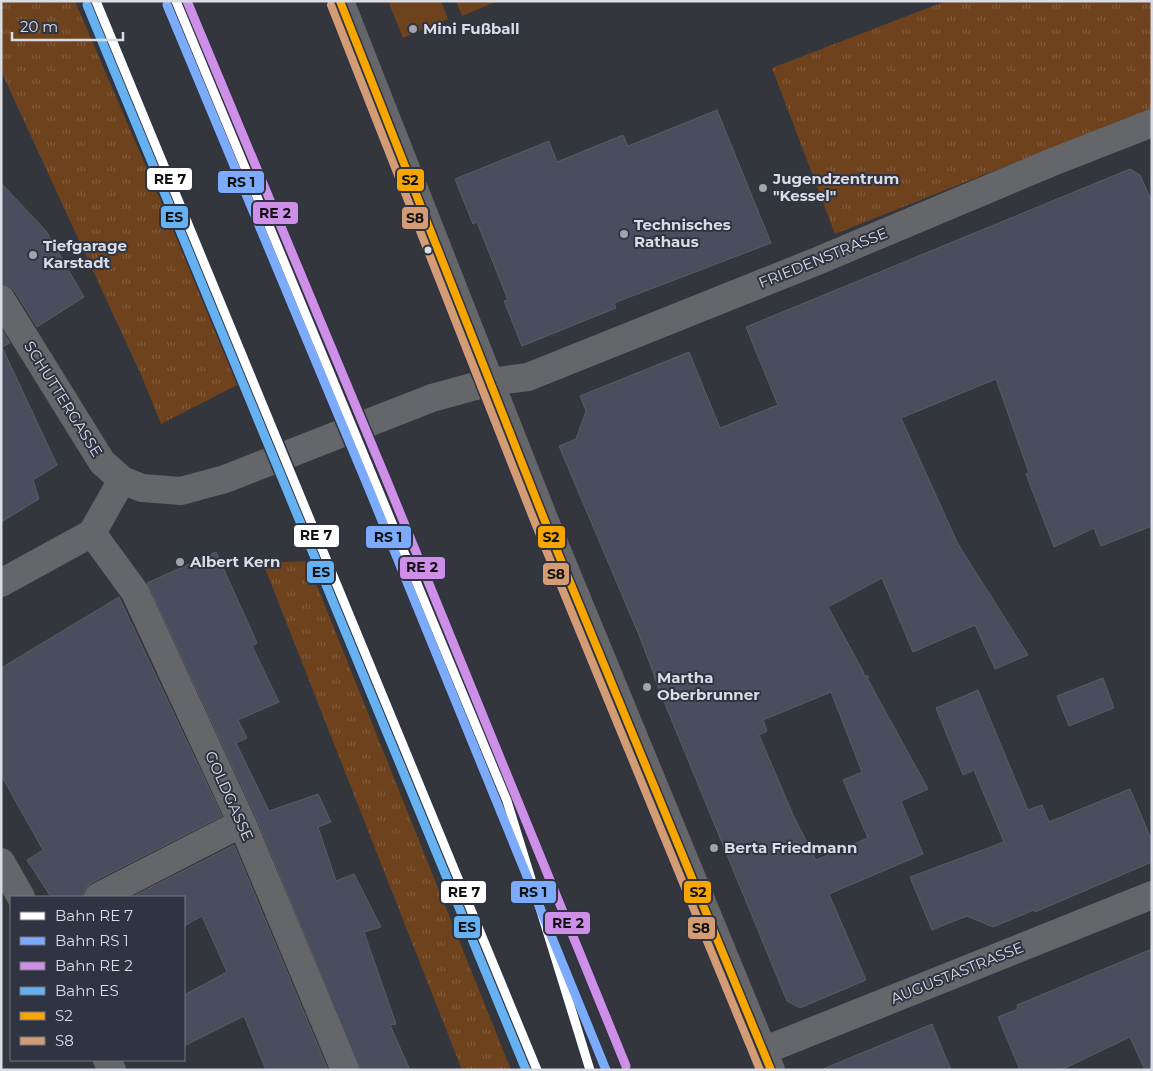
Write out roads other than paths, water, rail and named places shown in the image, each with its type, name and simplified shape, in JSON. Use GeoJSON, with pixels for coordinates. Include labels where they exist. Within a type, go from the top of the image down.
{"type":"FeatureCollection","features":[{"type":"Feature","properties":{"kind":"street"},"geometry":{"type":"LineString","coordinates":[[340,1],[544,519],[767,1060]]}},
{"type":"Feature","properties":{"kind":"street","name":"FRIEDENSTRASSE"},"geometry":{"type":"LineString","coordinates":[[444,395],[490,382],[528,377],[815,262],[1050,163],[1152,124]]}},
{"type":"Feature","properties":{"kind":"street","name":"SCHUTTERGASSE"},"geometry":{"type":"LineString","coordinates":[[1,299],[102,462],[122,480],[142,488],[181,491],[231,477],[444,395]]}},
{"type":"Feature","properties":{"kind":"street"},"geometry":{"type":"LineString","coordinates":[[1,583],[92,533],[122,480]]}},
{"type":"Feature","properties":{"kind":"street","name":"GOLDGASSE"},"geometry":{"type":"LineString","coordinates":[[92,533],[135,592],[242,823],[345,1070]]}},
{"type":"Feature","properties":{"kind":"street"},"geometry":{"type":"LineString","coordinates":[[100,896],[242,823]]}},
{"type":"Feature","properties":{"kind":"street"},"geometry":{"type":"LineString","coordinates":[[1,862],[20,896]]}},
{"type":"Feature","properties":{"kind":"street","name":"AUGUSTASTRASSE"},"geometry":{"type":"LineString","coordinates":[[767,1060],[1152,895]]}},
{"type":"Feature","properties":{"kind":"railway"},"geometry":{"type":"LineString","coordinates":[[177,1],[179,8]]}},
{"type":"Feature","properties":{"kind":"rail line","name":"ES"},"geometry":{"type":"LineString","coordinates":[[87,5],[526,1070]]}},
{"type":"Feature","properties":{"kind":"place","name":"Mini Fußball"},"geometry":{"type":"Point","coordinates":[413,29]}},
{"type":"Feature","properties":{"kind":"place","name":"Jugendzentrum \"Kessel\""},"geometry":{"type":"Point","coordinates":[763,188]}},
{"type":"Feature","properties":{"kind":"place","name":"Technisches Rathaus"},"geometry":{"type":"Point","coordinates":[624,234]}},
{"type":"Feature","properties":{"kind":"place","name":"Tiefgarage Karstadt"},"geometry":{"type":"Point","coordinates":[33,255]}},
{"type":"Feature","properties":{"kind":"place","name":"Albert Kern"},"geometry":{"type":"Point","coordinates":[180,562]}},
{"type":"Feature","properties":{"kind":"place","name":"Martha Oberbrunner"},"geometry":{"type":"Point","coordinates":[647,687]}},
{"type":"Feature","properties":{"kind":"place","name":"Berta Friedmann"},"geometry":{"type":"Point","coordinates":[714,848]}}]}
